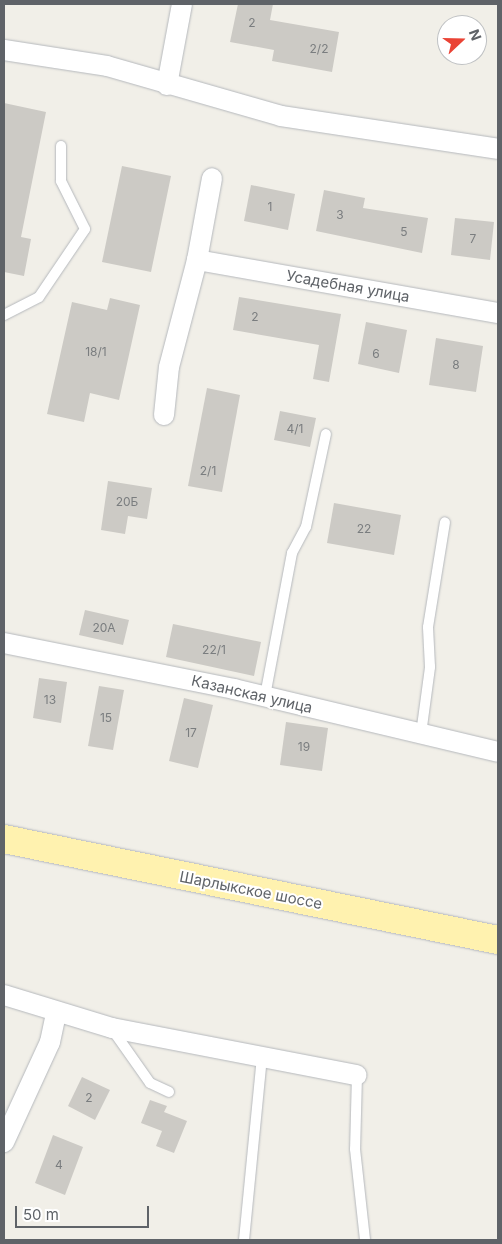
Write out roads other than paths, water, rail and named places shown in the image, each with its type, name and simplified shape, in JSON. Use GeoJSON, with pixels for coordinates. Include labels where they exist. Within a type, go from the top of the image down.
{"type":"FeatureCollection","features":[{"type":"Feature","properties":{"kind":"main road","name":"Шарлыкское шоссе"},"geometry":{"type":"LineString","coordinates":[[4,839],[498,940]]}},
{"type":"Feature","properties":{"kind":"street"},"geometry":{"type":"LineString","coordinates":[[167,85],[182,4]]}},
{"type":"Feature","properties":{"kind":"street"},"geometry":{"type":"LineString","coordinates":[[4,50],[107,66],[167,85],[281,116],[498,149]]}},
{"type":"Feature","properties":{"kind":"street"},"geometry":{"type":"LineString","coordinates":[[164,415],[169,367],[197,260],[212,178]]}},
{"type":"Feature","properties":{"kind":"street","name":"Усадебная улица"},"geometry":{"type":"LineString","coordinates":[[197,260],[498,313]]}},
{"type":"Feature","properties":{"kind":"street","name":"Казанская улица"},"geometry":{"type":"LineString","coordinates":[[4,643],[265,696],[498,752]]}},
{"type":"Feature","properties":{"kind":"street"},"geometry":{"type":"LineString","coordinates":[[4,995],[56,1013],[112,1028],[357,1075]]}},
{"type":"Feature","properties":{"kind":"street"},"geometry":{"type":"LineString","coordinates":[[4,1142],[50,1042],[56,1013]]}},
{"type":"Feature","properties":{"kind":"lane"},"geometry":{"type":"LineString","coordinates":[[4,315],[39,296],[84,229],[61,181],[61,146]]}},
{"type":"Feature","properties":{"kind":"lane"},"geometry":{"type":"LineString","coordinates":[[265,696],[292,553],[306,527],[326,434]]}},
{"type":"Feature","properties":{"kind":"lane"},"geometry":{"type":"LineString","coordinates":[[421,734],[430,667],[428,628],[445,522]]}},
{"type":"Feature","properties":{"kind":"lane"},"geometry":{"type":"LineString","coordinates":[[112,1028],[150,1083],[169,1092]]}},
{"type":"Feature","properties":{"kind":"lane"},"geometry":{"type":"LineString","coordinates":[[244,1240],[262,1057]]}},
{"type":"Feature","properties":{"kind":"lane"},"geometry":{"type":"LineString","coordinates":[[357,1075],[355,1149],[366,1240]]}}]}
